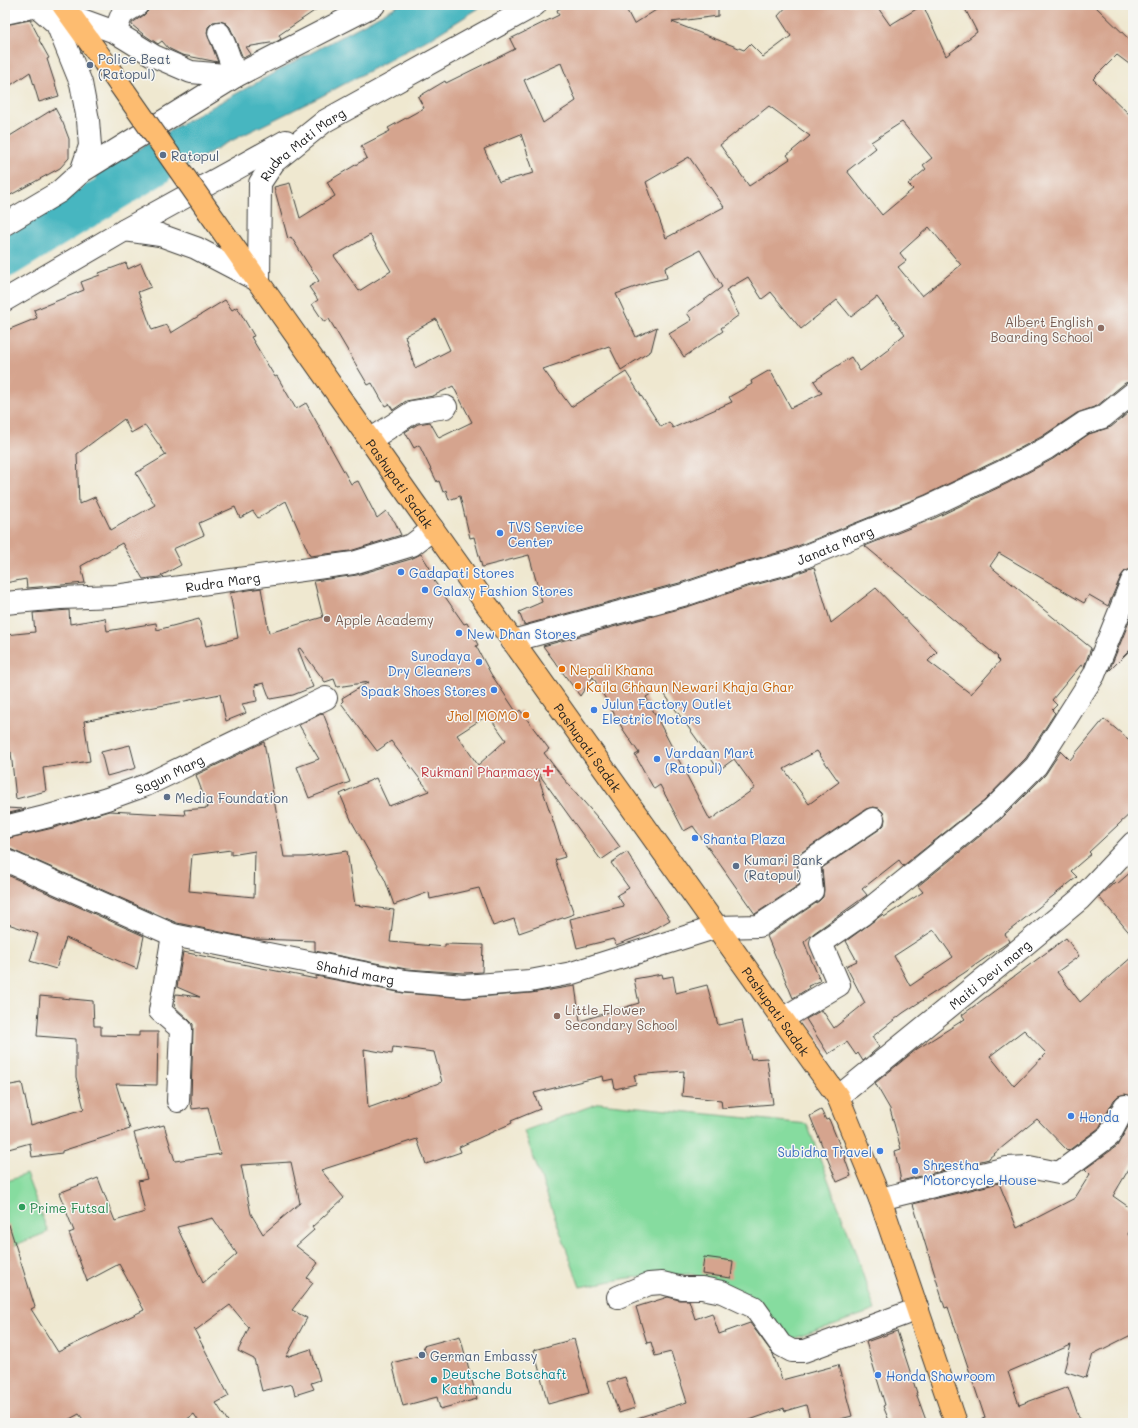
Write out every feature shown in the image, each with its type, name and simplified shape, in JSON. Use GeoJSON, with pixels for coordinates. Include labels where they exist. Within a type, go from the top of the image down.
{"type":"FeatureCollection","features":[{"type":"Feature","properties":{"kind":"main road","name":"Pashupati Sadak"},"geometry":{"type":"LineString","coordinates":[[64,15],[104,62],[512,641],[838,1097],[880,1199],[956,1423]]}},
{"type":"Feature","properties":{"kind":"street"},"geometry":{"type":"LineString","coordinates":[[115,32],[122,14],[137,5]]}},
{"type":"Feature","properties":{"kind":"street"},"geometry":{"type":"LineString","coordinates":[[5,224],[59,192],[80,172],[236,76],[374,5]]}},
{"type":"Feature","properties":{"kind":"street","name":"Rudra Mati Marg"},"geometry":{"type":"LineString","coordinates":[[259,281],[260,182],[274,162],[325,121],[535,5]]}},
{"type":"Feature","properties":{"kind":"street"},"geometry":{"type":"LineString","coordinates":[[5,13],[38,6],[115,32],[154,56],[191,72],[236,76]]}},
{"type":"Feature","properties":{"kind":"street"},"geometry":{"type":"LineString","coordinates":[[64,15],[81,83],[88,120],[90,146],[80,172]]}},
{"type":"Feature","properties":{"kind":"street"},"geometry":{"type":"LineString","coordinates":[[219,33],[226,47],[229,60],[236,76]]}},
{"type":"Feature","properties":{"kind":"street"},"geometry":{"type":"LineString","coordinates":[[5,300],[125,230],[247,162],[325,121]]}},
{"type":"Feature","properties":{"kind":"street"},"geometry":{"type":"LineString","coordinates":[[125,230],[160,235],[196,248],[259,281]]}},
{"type":"Feature","properties":{"kind":"street","name":"Janata Marg"},"geometry":{"type":"LineString","coordinates":[[512,641],[687,594],[740,576],[792,562],[930,506],[1002,472],[1047,448],[1084,423],[1103,417],[1133,393]]}},
{"type":"Feature","properties":{"kind":"street"},"geometry":{"type":"LineString","coordinates":[[370,440],[412,412],[446,407]]}},
{"type":"Feature","properties":{"kind":"street","name":"Rudra Marg"},"geometry":{"type":"LineString","coordinates":[[5,603],[60,598],[115,596],[213,584],[353,563],[412,545],[433,529]]}},
{"type":"Feature","properties":{"kind":"street"},"geometry":{"type":"LineString","coordinates":[[782,1019],[839,985],[821,943],[862,915],[946,848],[992,810],[1036,766],[1094,675],[1132,581]]}},
{"type":"Feature","properties":{"kind":"street","name":"Sagun Marg"},"geometry":{"type":"LineString","coordinates":[[5,827],[107,799],[146,785],[326,698]]}},
{"type":"Feature","properties":{"kind":"street","name":"Shahid marg"},"geometry":{"type":"LineString","coordinates":[[5,860],[173,935],[404,981],[464,986],[530,981],[572,973],[716,927],[759,926],[812,891],[809,862],[873,819]]}},
{"type":"Feature","properties":{"kind":"street","name":"Maiti Devi marg"},"geometry":{"type":"LineString","coordinates":[[838,1097],[998,968],[1080,899],[1133,843]]}},
{"type":"Feature","properties":{"kind":"street"},"geometry":{"type":"LineString","coordinates":[[173,935],[160,1011],[181,1029],[178,1101]]}},
{"type":"Feature","properties":{"kind":"street"},"geometry":{"type":"LineString","coordinates":[[880,1199],[1007,1168],[1029,1167],[1059,1173],[1109,1136],[1125,1106]]}},
{"type":"Feature","properties":{"kind":"street"},"geometry":{"type":"LineString","coordinates":[[618,1297],[649,1284],[662,1283],[682,1288],[702,1288],[722,1292],[754,1307],[781,1345],[792,1351],[804,1351],[918,1309]]}},
{"type":"Feature","properties":{"kind":"green space"},"geometry":{"type":"Polygon","coordinates":[[[599,1103],[807,1124],[851,1240],[875,1310],[784,1342],[727,1286],[691,1274],[628,1278],[580,1287],[524,1131],[599,1103]]]}},
{"type":"Feature","properties":{"kind":"green space","name":"Prime Futsal"},"geometry":{"type":"Polygon","coordinates":[[[26,1174],[48,1232],[5,1249],[5,1182],[26,1174]]]}},
{"type":"Feature","properties":{"kind":"water"},"geometry":{"type":"Polygon","coordinates":[[[399,5],[484,5],[436,35],[320,97],[221,146],[116,209],[95,175],[197,115],[399,5]]]}},
{"type":"Feature","properties":{"kind":"building"},"geometry":{"type":"Polygon","coordinates":[[[152,5],[323,5],[279,35],[281,39],[276,42],[246,47],[251,54],[243,58],[230,27],[226,23],[220,21],[213,22],[208,27],[207,33],[218,62],[182,55],[168,48],[162,41],[158,44],[132,25],[132,23],[148,11],[149,7],[152,5]]]}},
{"type":"Feature","properties":{"kind":"building"},"geometry":{"type":"Polygon","coordinates":[[[566,5],[624,5],[634,24],[664,5],[718,5],[718,16],[672,22],[744,50],[750,44],[763,57],[791,36],[778,16],[788,5],[876,5],[890,25],[923,5],[946,56],[977,32],[963,5],[1094,5],[1133,43],[1133,67],[1117,55],[1093,79],[1133,118],[1133,381],[1125,383],[1097,406],[1077,413],[1041,437],[996,461],[925,495],[788,550],[737,564],[683,582],[524,625],[519,612],[542,602],[529,555],[482,567],[474,537],[470,538],[460,496],[449,500],[446,490],[443,492],[439,481],[437,482],[419,445],[414,448],[405,432],[418,424],[430,422],[439,438],[472,422],[453,386],[433,396],[406,401],[393,410],[389,404],[385,406],[372,383],[368,385],[329,319],[324,322],[312,304],[318,300],[309,287],[319,281],[291,237],[288,239],[274,187],[290,183],[300,218],[335,196],[327,182],[367,158],[361,146],[390,131],[388,128],[424,108],[418,97],[445,81],[446,83],[515,49],[510,39],[559,15],[557,10],[566,5]],[[561,63],[524,80],[543,123],[576,101],[561,63]],[[769,106],[720,145],[749,186],[790,159],[787,155],[810,136],[769,106]],[[902,122],[871,142],[876,148],[847,171],[882,215],[913,189],[908,184],[926,169],[923,165],[932,158],[902,122]],[[521,134],[484,149],[499,182],[534,173],[521,134]],[[689,157],[646,182],[666,238],[724,207],[689,157]],[[929,227],[900,253],[906,261],[898,267],[922,296],[961,265],[929,227]],[[370,235],[334,256],[359,291],[391,271],[370,235]],[[700,250],[665,268],[667,278],[649,282],[616,294],[636,337],[657,327],[651,351],[621,370],[609,346],[543,369],[571,407],[626,372],[661,427],[669,422],[673,428],[732,402],[729,397],[752,384],[751,381],[770,370],[791,408],[822,393],[814,381],[851,357],[860,371],[889,349],[888,348],[905,334],[877,297],[851,317],[837,300],[801,329],[771,292],[762,299],[748,277],[726,290],[739,315],[721,328],[723,331],[684,357],[669,334],[692,320],[687,313],[722,287],[700,250]],[[436,319],[405,336],[415,368],[450,350],[436,319]]]}},
{"type":"Feature","properties":{"kind":"building"},"geometry":{"type":"Polygon","coordinates":[[[30,20],[49,58],[47,59],[59,96],[39,102],[30,72],[5,89],[5,25],[30,20]]]}},
{"type":"Feature","properties":{"kind":"building"},"geometry":{"type":"Polygon","coordinates":[[[55,108],[69,139],[69,158],[60,168],[5,198],[5,139],[55,108]]]}},
{"type":"Feature","properties":{"kind":"building"},"geometry":{"type":"Polygon","coordinates":[[[126,263],[128,269],[141,263],[151,287],[138,292],[152,330],[167,325],[171,333],[225,300],[232,310],[237,307],[254,336],[251,337],[275,377],[277,376],[296,409],[306,403],[351,484],[358,481],[377,518],[386,511],[395,522],[401,535],[350,551],[310,556],[286,501],[258,518],[253,511],[240,518],[235,507],[199,523],[204,535],[173,549],[181,565],[159,577],[143,579],[122,543],[81,566],[85,583],[27,588],[26,579],[5,583],[5,331],[37,318],[34,310],[84,290],[81,282],[100,275],[99,273],[126,263]],[[124,419],[77,454],[79,504],[95,497],[111,530],[155,505],[136,473],[166,455],[145,425],[131,433],[124,419]]]}},
{"type":"Feature","properties":{"kind":"building"},"geometry":{"type":"Polygon","coordinates":[[[1133,409],[1133,569],[1125,571],[1121,576],[1108,606],[1089,595],[1084,603],[999,553],[990,566],[1091,648],[1084,667],[1081,665],[1052,700],[1057,705],[1052,710],[1055,713],[1026,758],[984,801],[903,866],[899,860],[862,889],[867,895],[814,933],[804,942],[820,981],[808,986],[809,988],[793,998],[767,936],[823,897],[824,890],[822,868],[880,829],[884,825],[885,819],[883,812],[879,808],[873,807],[866,809],[802,852],[798,856],[797,863],[799,885],[755,914],[693,826],[684,831],[660,785],[654,789],[635,755],[639,753],[624,731],[593,677],[580,696],[543,646],[690,606],[814,567],[831,623],[876,588],[937,652],[928,661],[971,694],[1000,661],[997,658],[998,657],[865,546],[935,518],[1008,483],[1053,459],[1089,434],[1111,427],[1133,409]],[[660,688],[646,697],[710,820],[755,788],[734,759],[719,770],[660,688]],[[817,751],[784,769],[809,804],[839,782],[817,751]]]}},
{"type":"Feature","properties":{"kind":"building"},"geometry":{"type":"Polygon","coordinates":[[[421,554],[433,573],[430,575],[464,624],[467,623],[478,645],[476,646],[491,674],[517,713],[520,710],[549,749],[544,753],[564,779],[604,825],[620,847],[601,860],[536,770],[565,857],[555,860],[574,914],[519,933],[514,919],[493,926],[479,888],[430,899],[429,892],[394,905],[385,880],[352,822],[340,794],[376,778],[389,806],[429,791],[391,741],[377,751],[341,703],[343,701],[342,698],[369,682],[337,687],[334,679],[325,682],[300,648],[298,649],[313,687],[293,695],[270,699],[264,683],[255,685],[257,701],[242,704],[246,713],[226,721],[220,694],[84,721],[90,761],[43,768],[46,791],[16,799],[11,752],[5,753],[5,635],[35,632],[33,613],[69,610],[70,624],[105,618],[107,631],[156,623],[157,630],[199,619],[206,646],[238,638],[230,593],[261,588],[269,633],[323,617],[314,581],[357,575],[411,559],[421,554]],[[488,715],[457,735],[478,765],[506,740],[488,715]]]}},
{"type":"Feature","properties":{"kind":"building"},"geometry":{"type":"Polygon","coordinates":[[[1133,612],[1133,647],[1109,671],[1133,612]]]}},
{"type":"Feature","properties":{"kind":"building"},"geometry":{"type":"Polygon","coordinates":[[[323,713],[350,782],[309,798],[297,767],[319,759],[299,725],[323,713]]]}},
{"type":"Feature","properties":{"kind":"building"},"geometry":{"type":"Polygon","coordinates":[[[1104,719],[1133,743],[1133,811],[1089,852],[1091,854],[1071,871],[1077,877],[1005,934],[1010,941],[903,1013],[872,1037],[879,1047],[863,1061],[858,1053],[856,1055],[847,1042],[828,1054],[806,1019],[822,1010],[834,1028],[865,1003],[846,966],[857,961],[846,941],[882,915],[884,917],[923,892],[918,886],[1001,819],[1045,775],[1061,751],[1070,760],[1104,719]],[[934,930],[894,956],[910,986],[953,957],[934,930]]]}},
{"type":"Feature","properties":{"kind":"building"},"geometry":{"type":"Polygon","coordinates":[[[264,742],[284,857],[305,857],[347,851],[355,905],[394,910],[390,942],[445,947],[445,944],[483,945],[482,972],[464,973],[406,969],[315,951],[315,941],[255,939],[177,923],[5,848],[5,839],[53,828],[109,811],[185,815],[184,810],[208,808],[196,775],[264,742]],[[231,850],[192,855],[189,891],[254,897],[255,851],[231,855],[231,850]]]}},
{"type":"Feature","properties":{"kind":"building"},"geometry":{"type":"Polygon","coordinates":[[[130,745],[136,768],[107,776],[101,752],[130,745]]]}},
{"type":"Feature","properties":{"kind":"building"},"geometry":{"type":"Polygon","coordinates":[[[5,808],[26,809],[5,814],[5,808]]]}},
{"type":"Feature","properties":{"kind":"building"},"geometry":{"type":"Polygon","coordinates":[[[627,852],[670,920],[648,933],[616,945],[613,939],[577,948],[570,919],[624,906],[617,895],[629,888],[611,863],[627,852]]]}},
{"type":"Feature","properties":{"kind":"building"},"geometry":{"type":"Polygon","coordinates":[[[1133,870],[1133,937],[1099,897],[1115,882],[1117,884],[1133,870]]]}},
{"type":"Feature","properties":{"kind":"building"},"geometry":{"type":"Polygon","coordinates":[[[5,874],[144,936],[137,969],[66,938],[56,969],[30,961],[38,934],[5,923],[5,874]]]}},
{"type":"Feature","properties":{"kind":"building"},"geometry":{"type":"Polygon","coordinates":[[[1066,938],[1079,956],[1057,972],[1080,1002],[1133,956],[1133,1097],[1125,1094],[1118,1096],[1114,1100],[1099,1128],[1068,1151],[1037,1119],[989,1159],[901,1181],[895,1151],[901,1149],[890,1109],[875,1083],[917,1049],[965,1019],[962,1015],[1066,938]],[[1024,1030],[990,1056],[1014,1086],[1046,1053],[1024,1030]]]}},
{"type":"Feature","properties":{"kind":"building"},"geometry":{"type":"Polygon","coordinates":[[[183,952],[316,979],[316,976],[403,993],[465,998],[531,993],[575,986],[580,1021],[639,1003],[634,979],[662,974],[663,978],[673,976],[676,993],[707,985],[718,1025],[742,1020],[751,1059],[767,1058],[773,1104],[722,1108],[721,1100],[682,1096],[684,1071],[634,1075],[636,1084],[615,1089],[613,1079],[604,1081],[603,1076],[534,1093],[540,1109],[511,1121],[512,1123],[459,1147],[461,1152],[426,1164],[417,1139],[321,1170],[344,1198],[312,1227],[314,1230],[296,1246],[318,1263],[307,1278],[313,1283],[292,1310],[307,1318],[286,1357],[311,1349],[320,1380],[311,1383],[314,1389],[295,1395],[292,1384],[262,1391],[254,1359],[238,1351],[249,1328],[230,1305],[196,1330],[194,1329],[229,1396],[216,1403],[229,1423],[200,1423],[194,1414],[182,1423],[86,1423],[79,1414],[62,1423],[5,1423],[5,1226],[9,1225],[35,1307],[31,1309],[58,1352],[144,1310],[119,1264],[87,1281],[69,1233],[74,1231],[59,1193],[98,1178],[115,1221],[145,1212],[138,1181],[147,1179],[134,1133],[164,1125],[175,1161],[220,1154],[208,1107],[192,1109],[193,1024],[175,1007],[174,1003],[176,994],[200,997],[177,987],[183,952]],[[393,1047],[392,1054],[364,1049],[368,1108],[442,1082],[434,1052],[393,1047]],[[291,1162],[241,1165],[251,1214],[263,1234],[300,1203],[291,1162]],[[213,1218],[177,1227],[203,1283],[237,1254],[213,1218]]]}},
{"type":"Feature","properties":{"kind":"building"},"geometry":{"type":"Polygon","coordinates":[[[40,996],[93,1001],[94,1026],[101,1026],[101,1035],[139,1036],[139,1032],[158,1032],[157,1085],[116,1084],[130,1129],[62,1151],[62,1153],[32,1157],[30,1143],[5,1150],[5,1086],[22,1083],[31,1125],[84,1109],[76,1077],[76,1039],[37,1036],[40,996]]]}},
{"type":"Feature","properties":{"kind":"building"},"geometry":{"type":"Polygon","coordinates":[[[821,1110],[826,1120],[829,1119],[846,1158],[845,1159],[851,1176],[837,1182],[810,1116],[821,1110]]]}},
{"type":"Feature","properties":{"kind":"building"},"geometry":{"type":"Polygon","coordinates":[[[1133,1118],[1133,1162],[1113,1196],[1133,1210],[1133,1226],[1128,1234],[1133,1241],[1133,1334],[1093,1354],[1086,1378],[1064,1371],[1071,1345],[1008,1372],[1019,1405],[1068,1387],[1081,1423],[978,1423],[977,1421],[985,1418],[948,1307],[945,1308],[913,1204],[999,1183],[1017,1228],[1075,1198],[1090,1174],[1085,1169],[1117,1146],[1133,1118]]]}},
{"type":"Feature","properties":{"kind":"building"},"geometry":{"type":"Polygon","coordinates":[[[704,1257],[733,1261],[731,1278],[702,1274],[704,1257]]]}},
{"type":"Feature","properties":{"kind":"building"},"geometry":{"type":"Polygon","coordinates":[[[668,1297],[679,1300],[689,1300],[695,1319],[712,1313],[719,1334],[750,1323],[773,1354],[782,1380],[838,1365],[852,1416],[825,1423],[811,1423],[806,1405],[785,1411],[784,1408],[741,1423],[634,1423],[634,1419],[687,1402],[671,1352],[655,1356],[651,1342],[647,1343],[636,1307],[668,1297]]]}},
{"type":"Feature","properties":{"kind":"building"},"geometry":{"type":"Polygon","coordinates":[[[897,1331],[927,1423],[890,1423],[883,1406],[885,1405],[866,1342],[897,1331]]]}},
{"type":"Feature","properties":{"kind":"building","name":"Deutsche Botschaft Kathmandu"},"geometry":{"type":"Polygon","coordinates":[[[460,1336],[477,1399],[440,1409],[437,1397],[403,1406],[392,1363],[426,1354],[423,1346],[460,1336]]]}},
{"type":"Feature","properties":{"kind":"building"},"geometry":{"type":"Polygon","coordinates":[[[574,1339],[589,1393],[548,1404],[534,1350],[574,1339]]]}},
{"type":"Feature","properties":{"kind":"building"},"geometry":{"type":"Polygon","coordinates":[[[625,1377],[635,1408],[619,1413],[608,1382],[625,1377]]]}},
{"type":"Feature","properties":{"kind":"waterway"},"geometry":{"type":"LineString","coordinates":[[5,258],[155,166]]}},
{"type":"Feature","properties":{"kind":"place","name":"Police Beat (Ratopul)"},"geometry":{"type":"Point","coordinates":[90,65]}},
{"type":"Feature","properties":{"kind":"place","name":"Ratopul"},"geometry":{"type":"Point","coordinates":[163,155]}},
{"type":"Feature","properties":{"kind":"place","name":"Albert English Boarding School"},"geometry":{"type":"Point","coordinates":[1101,328]}},
{"type":"Feature","properties":{"kind":"place","name":"TVS Service Center"},"geometry":{"type":"Point","coordinates":[500,533]}},
{"type":"Feature","properties":{"kind":"place","name":"Gadapati Stores"},"geometry":{"type":"Point","coordinates":[401,572]}},
{"type":"Feature","properties":{"kind":"place","name":"Galaxy Fashion Stores"},"geometry":{"type":"Point","coordinates":[425,590]}},
{"type":"Feature","properties":{"kind":"place","name":"Apple Academy"},"geometry":{"type":"Point","coordinates":[327,619]}},
{"type":"Feature","properties":{"kind":"place","name":"New Dhan Stores"},"geometry":{"type":"Point","coordinates":[459,633]}},
{"type":"Feature","properties":{"kind":"place","name":"Surodaya Dry Cleaners"},"geometry":{"type":"Point","coordinates":[479,662]}},
{"type":"Feature","properties":{"kind":"place","name":"Nepali Khana"},"geometry":{"type":"Point","coordinates":[562,669]}},
{"type":"Feature","properties":{"kind":"place","name":"Kaila Chhaun Newari Khaja Ghar"},"geometry":{"type":"Point","coordinates":[578,686]}},
{"type":"Feature","properties":{"kind":"place","name":"Spaak Shoes Stores"},"geometry":{"type":"Point","coordinates":[494,690]}},
{"type":"Feature","properties":{"kind":"place","name":"Julun Factory Outlet Electric Motors"},"geometry":{"type":"Point","coordinates":[594,710]}},
{"type":"Feature","properties":{"kind":"place","name":"Jhol MOMO"},"geometry":{"type":"Point","coordinates":[526,715]}},
{"type":"Feature","properties":{"kind":"place","name":"Vardaan Mart (Ratopul)"},"geometry":{"type":"Point","coordinates":[657,759]}},
{"type":"Feature","properties":{"kind":"place","name":"Rukmani Pharmacy"},"geometry":{"type":"Point","coordinates":[548,771]}},
{"type":"Feature","properties":{"kind":"place","name":"Media Foundation"},"geometry":{"type":"Point","coordinates":[167,797]}},
{"type":"Feature","properties":{"kind":"place","name":"Shanta Plaza"},"geometry":{"type":"Point","coordinates":[695,838]}},
{"type":"Feature","properties":{"kind":"place","name":"Kumari Bank (Ratopul)"},"geometry":{"type":"Point","coordinates":[736,866]}},
{"type":"Feature","properties":{"kind":"place","name":"Little Flower Secondary School"},"geometry":{"type":"Point","coordinates":[557,1016]}},
{"type":"Feature","properties":{"kind":"place","name":"Honda"},"geometry":{"type":"Point","coordinates":[1071,1116]}},
{"type":"Feature","properties":{"kind":"place","name":"Subidha Travel"},"geometry":{"type":"Point","coordinates":[880,1151]}},
{"type":"Feature","properties":{"kind":"place","name":"Shrestha Motorcycle House"},"geometry":{"type":"Point","coordinates":[915,1171]}},
{"type":"Feature","properties":{"kind":"place","name":"Prime Futsal"},"geometry":{"type":"Point","coordinates":[22,1207]}},
{"type":"Feature","properties":{"kind":"place","name":"German Embassy"},"geometry":{"type":"Point","coordinates":[422,1355]}},
{"type":"Feature","properties":{"kind":"place","name":"Honda Showroom"},"geometry":{"type":"Point","coordinates":[878,1375]}},
{"type":"Feature","properties":{"kind":"place","name":"Deutsche Botschaft Kathmandu"},"geometry":{"type":"Point","coordinates":[434,1380]}}]}
